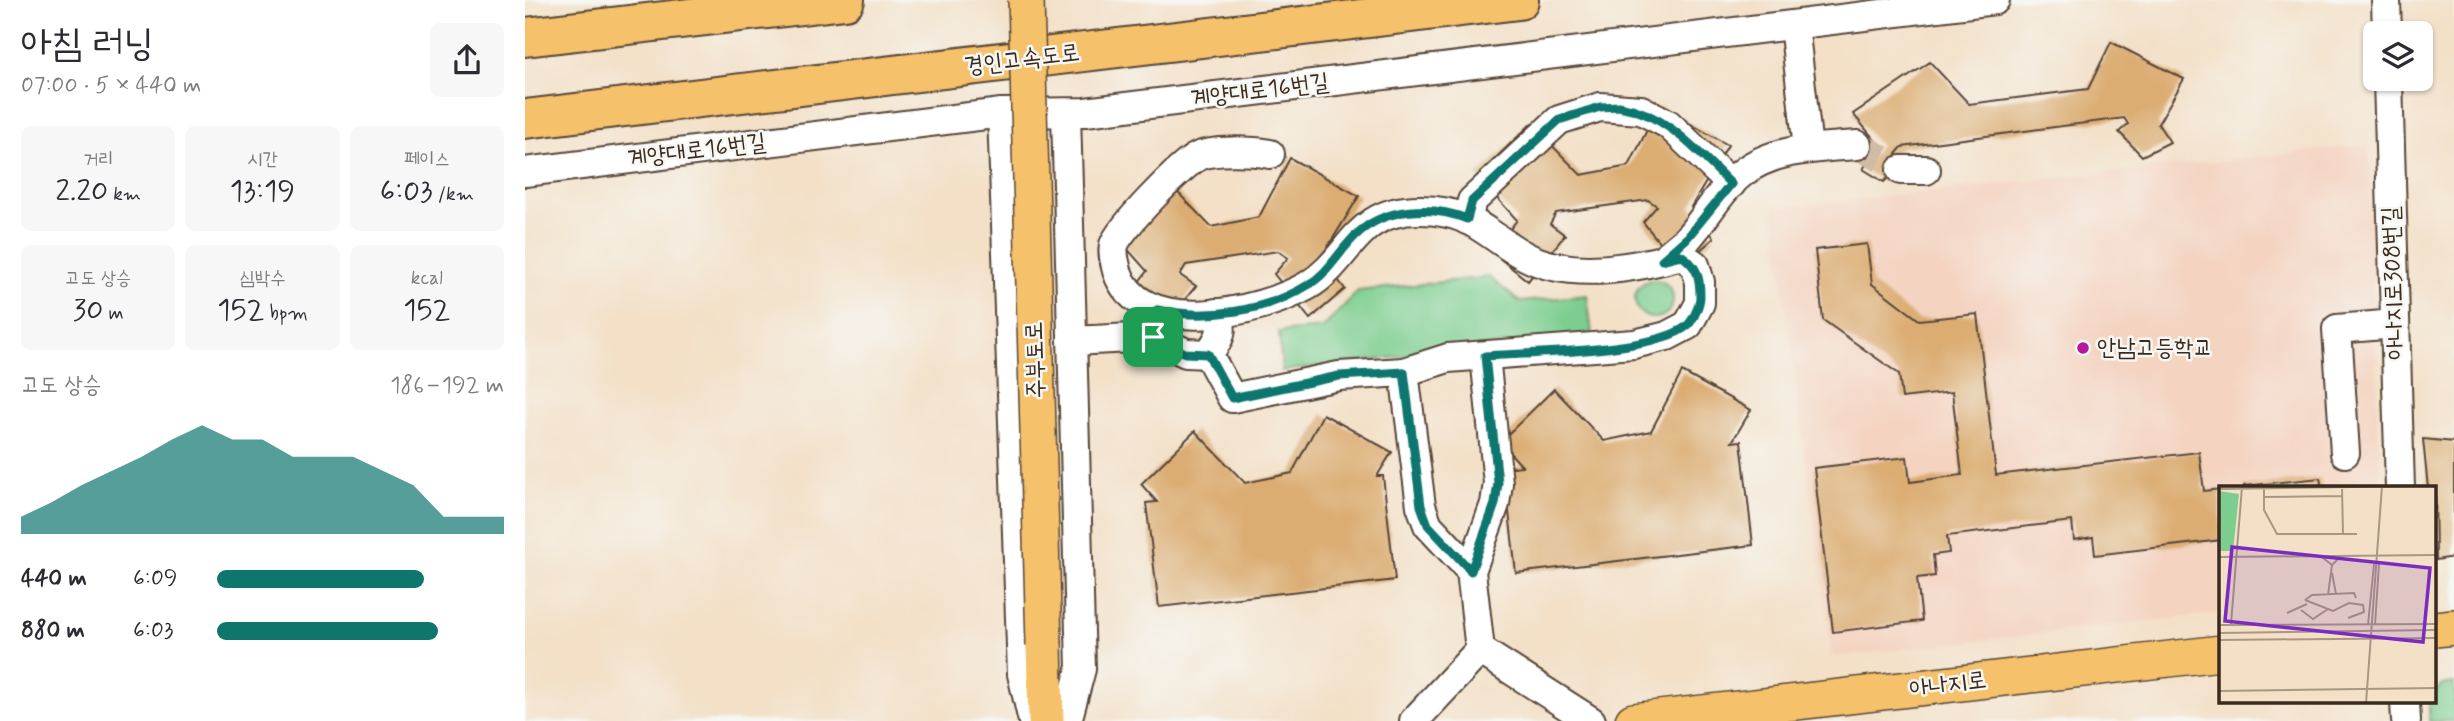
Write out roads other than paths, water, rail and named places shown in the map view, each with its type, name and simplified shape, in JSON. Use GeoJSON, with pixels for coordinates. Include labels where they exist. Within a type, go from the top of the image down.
{"type":"FeatureCollection","features":[{"type":"Feature","properties":{"kind":"highway"},"geometry":{"type":"LineString","coordinates":[[525,37],[845,0]]}},
{"type":"Feature","properties":{"kind":"highway","name":"경인고속도로"},"geometry":{"type":"LineString","coordinates":[[525,119],[1519,0]]}},
{"type":"Feature","properties":{"kind":"main road","name":"주부토로"},"geometry":{"type":"LineString","coordinates":[[1026,0],[1047,721]]}},
{"type":"Feature","properties":{"kind":"main road","name":"아나지로"},"geometry":{"type":"LineString","coordinates":[[1633,721],[2219,653]]}},
{"type":"Feature","properties":{"kind":"street","name":"계양대로16번길"},"geometry":{"type":"LineString","coordinates":[[525,172],[1002,113],[1066,113],[1995,0]]}},
{"type":"Feature","properties":{"kind":"street"},"geometry":{"type":"LineString","coordinates":[[2386,0],[2387,21]]}},
{"type":"Feature","properties":{"kind":"street"},"geometry":{"type":"LineString","coordinates":[[1794,25],[1808,149]]}},
{"type":"Feature","properties":{"kind":"street","name":"아나지로308번길"},"geometry":{"type":"LineString","coordinates":[[2388,91],[2400,486]]}},
{"type":"Feature","properties":{"kind":"street"},"geometry":{"type":"LineString","coordinates":[[1467,219],[1472,201],[1559,120],[1600,107],[1641,110],[1668,124],[1731,184]]}},
{"type":"Feature","properties":{"kind":"street"},"geometry":{"type":"LineString","coordinates":[[1002,113],[1023,674],[1033,721]]}},
{"type":"Feature","properties":{"kind":"street"},"geometry":{"type":"LineString","coordinates":[[1066,113],[1081,669],[1066,721]]}},
{"type":"Feature","properties":{"kind":"street"},"geometry":{"type":"LineString","coordinates":[[1662,260],[1687,238],[1743,172],[1770,159],[1808,149],[1857,145]]}},
{"type":"Feature","properties":{"kind":"street"},"geometry":{"type":"LineString","coordinates":[[1004,174],[1018,156],[1032,148],[1050,152],[1067,171]]}},
{"type":"Feature","properties":{"kind":"street"},"geometry":{"type":"LineString","coordinates":[[1208,354],[1185,353],[1155,324],[1139,299],[1120,278],[1113,258],[1114,245],[1122,229],[1197,156],[1252,151],[1270,154]]}},
{"type":"Feature","properties":{"kind":"street"},"geometry":{"type":"LineString","coordinates":[[1072,341],[1155,324],[1179,314],[1216,313],[1271,302],[1309,285],[1355,236],[1370,224],[1391,214],[1418,210],[1467,219],[1481,225],[1526,257],[1558,265],[1609,269],[1681,255],[1695,265],[1700,282],[1700,303],[1688,325],[1667,336],[1634,344],[1448,358],[1404,372],[1339,376],[1232,398],[1208,354]]}},
{"type":"Feature","properties":{"kind":"street"},"geometry":{"type":"LineString","coordinates":[[1208,354],[1221,334],[1222,324],[1216,313]]}},
{"type":"Feature","properties":{"kind":"street"},"geometry":{"type":"LineString","coordinates":[[2345,453],[2337,329],[2395,324]]}},
{"type":"Feature","properties":{"kind":"street"},"geometry":{"type":"LineString","coordinates":[[1414,721],[1480,650],[1471,571],[1495,504],[1498,483],[1485,356]]}},
{"type":"Feature","properties":{"kind":"street"},"geometry":{"type":"LineString","coordinates":[[1404,372],[1421,506],[1428,525],[1471,571]]}},
{"type":"Feature","properties":{"kind":"street"},"geometry":{"type":"LineString","coordinates":[[1480,650],[1591,721]]}},
{"type":"Feature","properties":{"kind":"tunnel"},"geometry":{"type":"LineString","coordinates":[[1857,145],[1901,170]]}},
{"type":"Feature","properties":{"kind":"place","name":"안남고등학교"},"geometry":{"type":"Point","coordinates":[2083,348]}}]}
